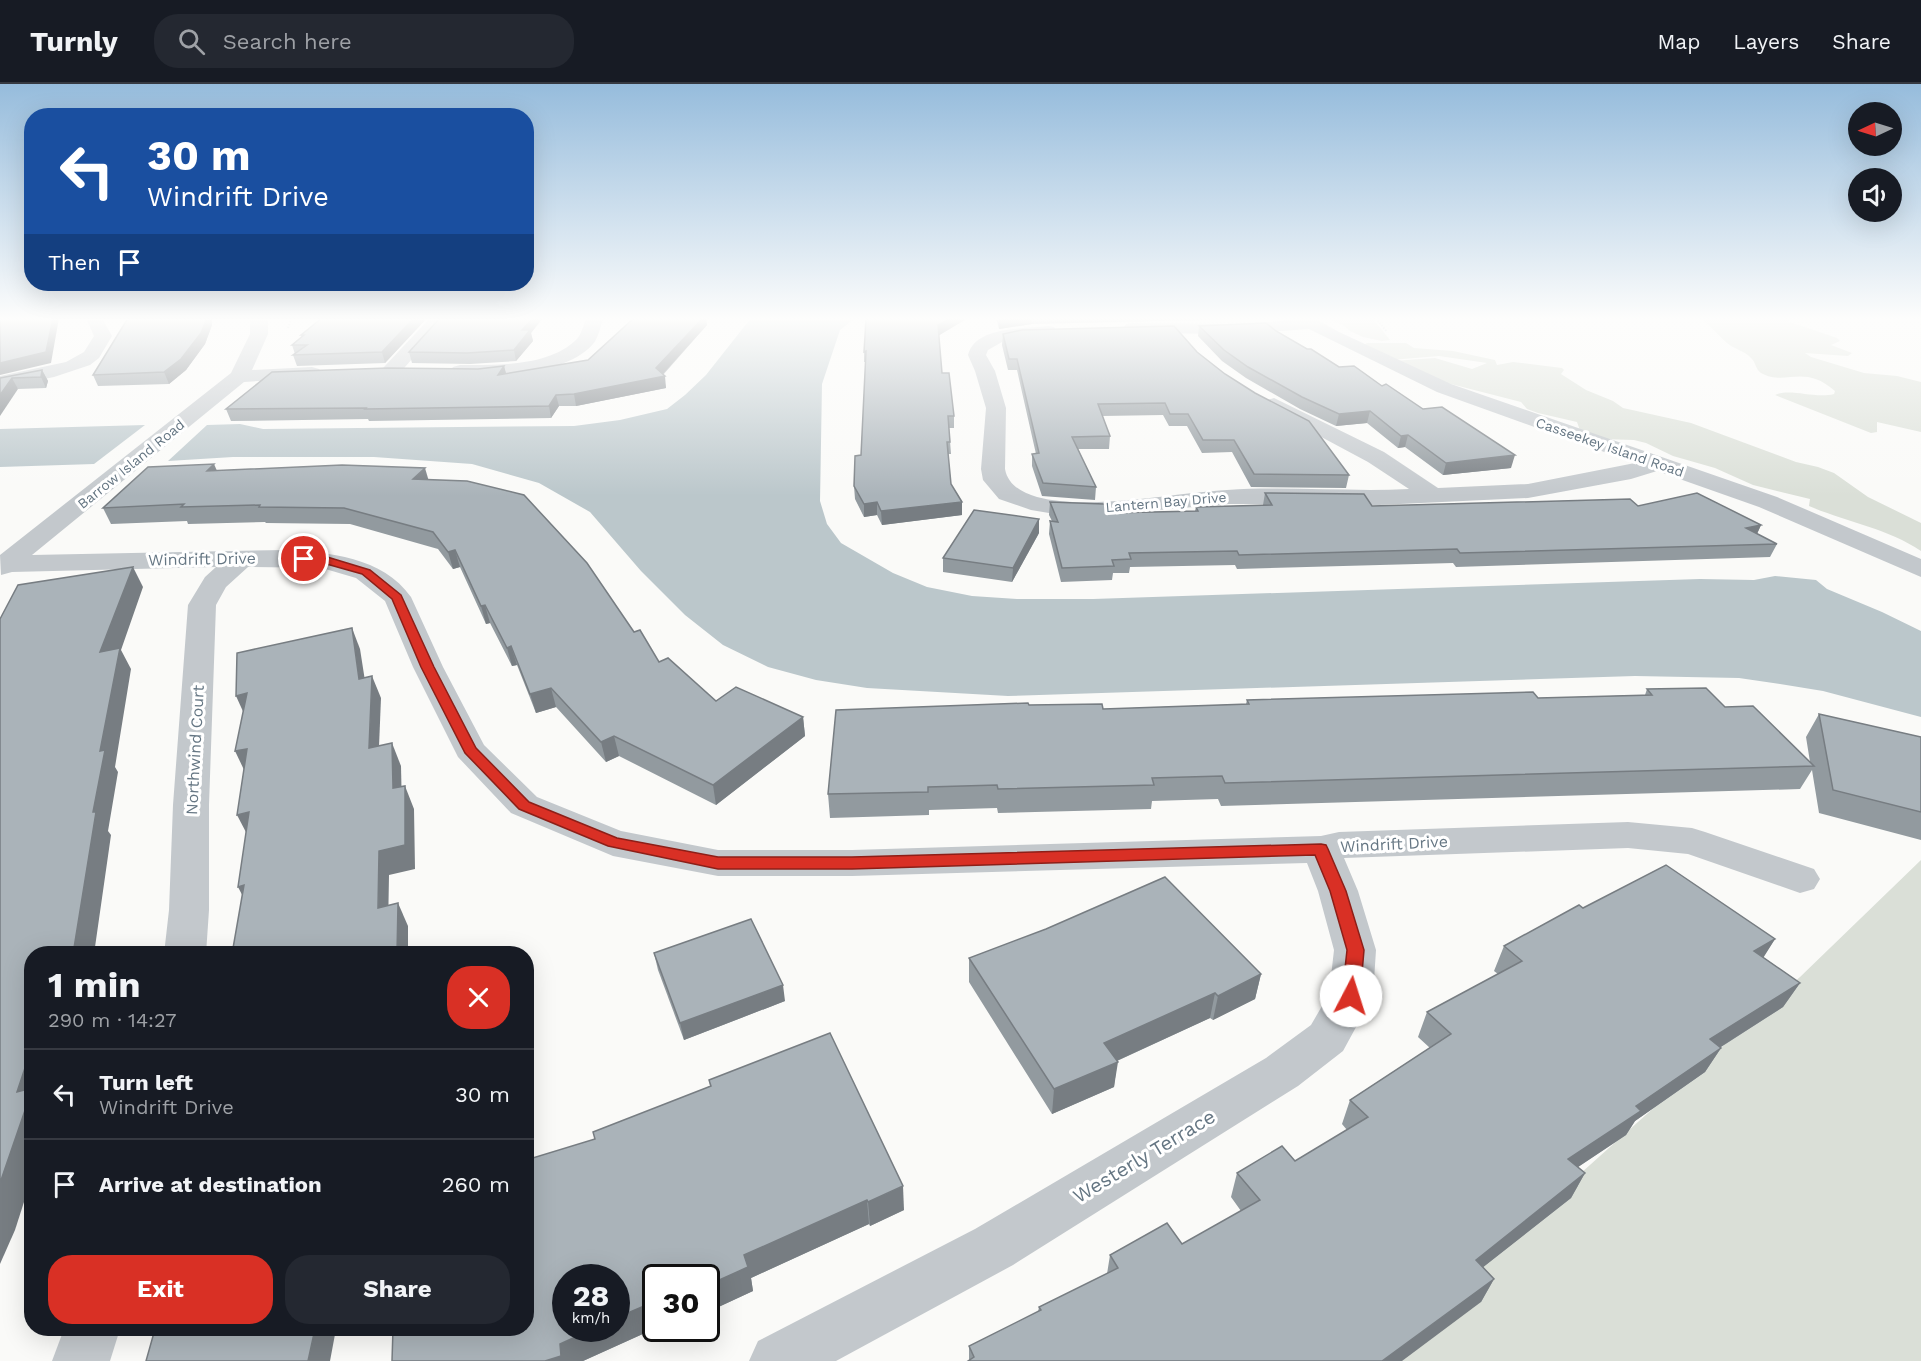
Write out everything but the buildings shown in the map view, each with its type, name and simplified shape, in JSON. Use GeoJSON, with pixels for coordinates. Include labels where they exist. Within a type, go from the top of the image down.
{"type":"FeatureCollection","features":[{"type":"Feature","properties":{"kind":"street"},"geometry":{"type":"LineString","coordinates":[[0,382],[24,378]]}},
{"type":"Feature","properties":{"kind":"street","name":"Barrow Island Road"},"geometry":{"type":"LineString","coordinates":[[2,565],[237,378]]}},
{"type":"Feature","properties":{"kind":"street","name":"Lantern Bay Drive"},"geometry":{"type":"LineString","coordinates":[[987,378],[996,408],[993,468],[995,480],[1008,494],[1031,503],[1061,508],[1088,509],[1229,497],[1433,496],[1528,491],[1631,472],[1657,464]]}},
{"type":"Feature","properties":{"kind":"street","name":"Casseekey Island Road"},"geometry":{"type":"LineString","coordinates":[[1421,378],[1444,388],[1768,502],[1921,569]]}},
{"type":"Feature","properties":{"kind":"street"},"geometry":{"type":"LineString","coordinates":[[1259,396],[1371,453],[1433,496]]}},
{"type":"Feature","properties":{"kind":"street","name":"Windrift Drive"},"geometry":{"type":"LineString","coordinates":[[2,565],[284,558],[324,560],[366,572],[397,597],[428,667],[470,750],[524,805],[614,843],[718,863],[852,863],[1321,849],[1339,845],[1628,835],[1692,841],[1800,879]]}},
{"type":"Feature","properties":{"kind":"street","name":"Northwind Court"},"geometry":{"type":"LineString","coordinates":[[186,946],[202,604],[215,583],[240,560]]}},
{"type":"Feature","properties":{"kind":"street","name":"Westerly Terrace"},"geometry":{"type":"LineString","coordinates":[[778,1361],[994,1247],[1282,1072],[1327,1038],[1351,996],[1355,950],[1338,891],[1321,849]]}},
{"type":"Feature","properties":{"kind":"street"},"geometry":{"type":"LineString","coordinates":[[81,1361],[90,1336]]}},
{"type":"Feature","properties":{"kind":"shaded area"},"geometry":{"type":"Polygon","coordinates":[[[703,378],[824,378],[822,384],[820,501],[827,524],[841,543],[893,573],[927,587],[972,596],[1017,599],[1093,599],[1700,579],[1754,580],[1775,576],[1816,580],[1827,589],[1921,631],[1921,717],[1823,691],[1739,678],[1635,676],[1008,696],[867,688],[816,680],[768,667],[723,645],[685,615],[641,571],[590,512],[539,483],[472,464],[374,457],[233,457],[168,461],[207,425],[240,424],[263,429],[574,426],[620,420],[667,409],[703,378]]]}},
{"type":"Feature","properties":{"kind":"shaded area"},"geometry":{"type":"Polygon","coordinates":[[[1434,378],[1567,378],[1623,408],[1691,423],[1796,462],[1834,473],[1868,497],[1921,523],[1921,551],[1880,531],[1809,506],[1810,499],[1753,485],[1715,468],[1673,456],[1646,443],[1634,440],[1601,439],[1581,433],[1577,422],[1538,413],[1527,409],[1521,402],[1434,378]]]}},
{"type":"Feature","properties":{"kind":"shaded area"},"geometry":{"type":"Polygon","coordinates":[[[1809,378],[1903,378],[1921,382],[1921,432],[1877,422],[1877,432],[1871,433],[1775,395],[1781,393],[1834,394],[1835,391],[1809,378]]]}},
{"type":"Feature","properties":{"kind":"shaded area"},"geometry":{"type":"Polygon","coordinates":[[[145,425],[94,464],[0,467],[0,429],[145,425]]]}},
{"type":"Feature","properties":{"kind":"shaded area"},"geometry":{"type":"Polygon","coordinates":[[[1921,860],[1921,1361],[1371,1361],[1800,977],[1921,860]]]}},
{"type":"Feature","properties":{"kind":"route"},"geometry":{"type":"LineString","coordinates":[[304,559],[324,560],[366,572],[397,597],[428,667],[470,750],[524,805],[614,843],[718,863],[852,863],[1321,849],[1338,891],[1355,950],[1351,996]]}}]}
